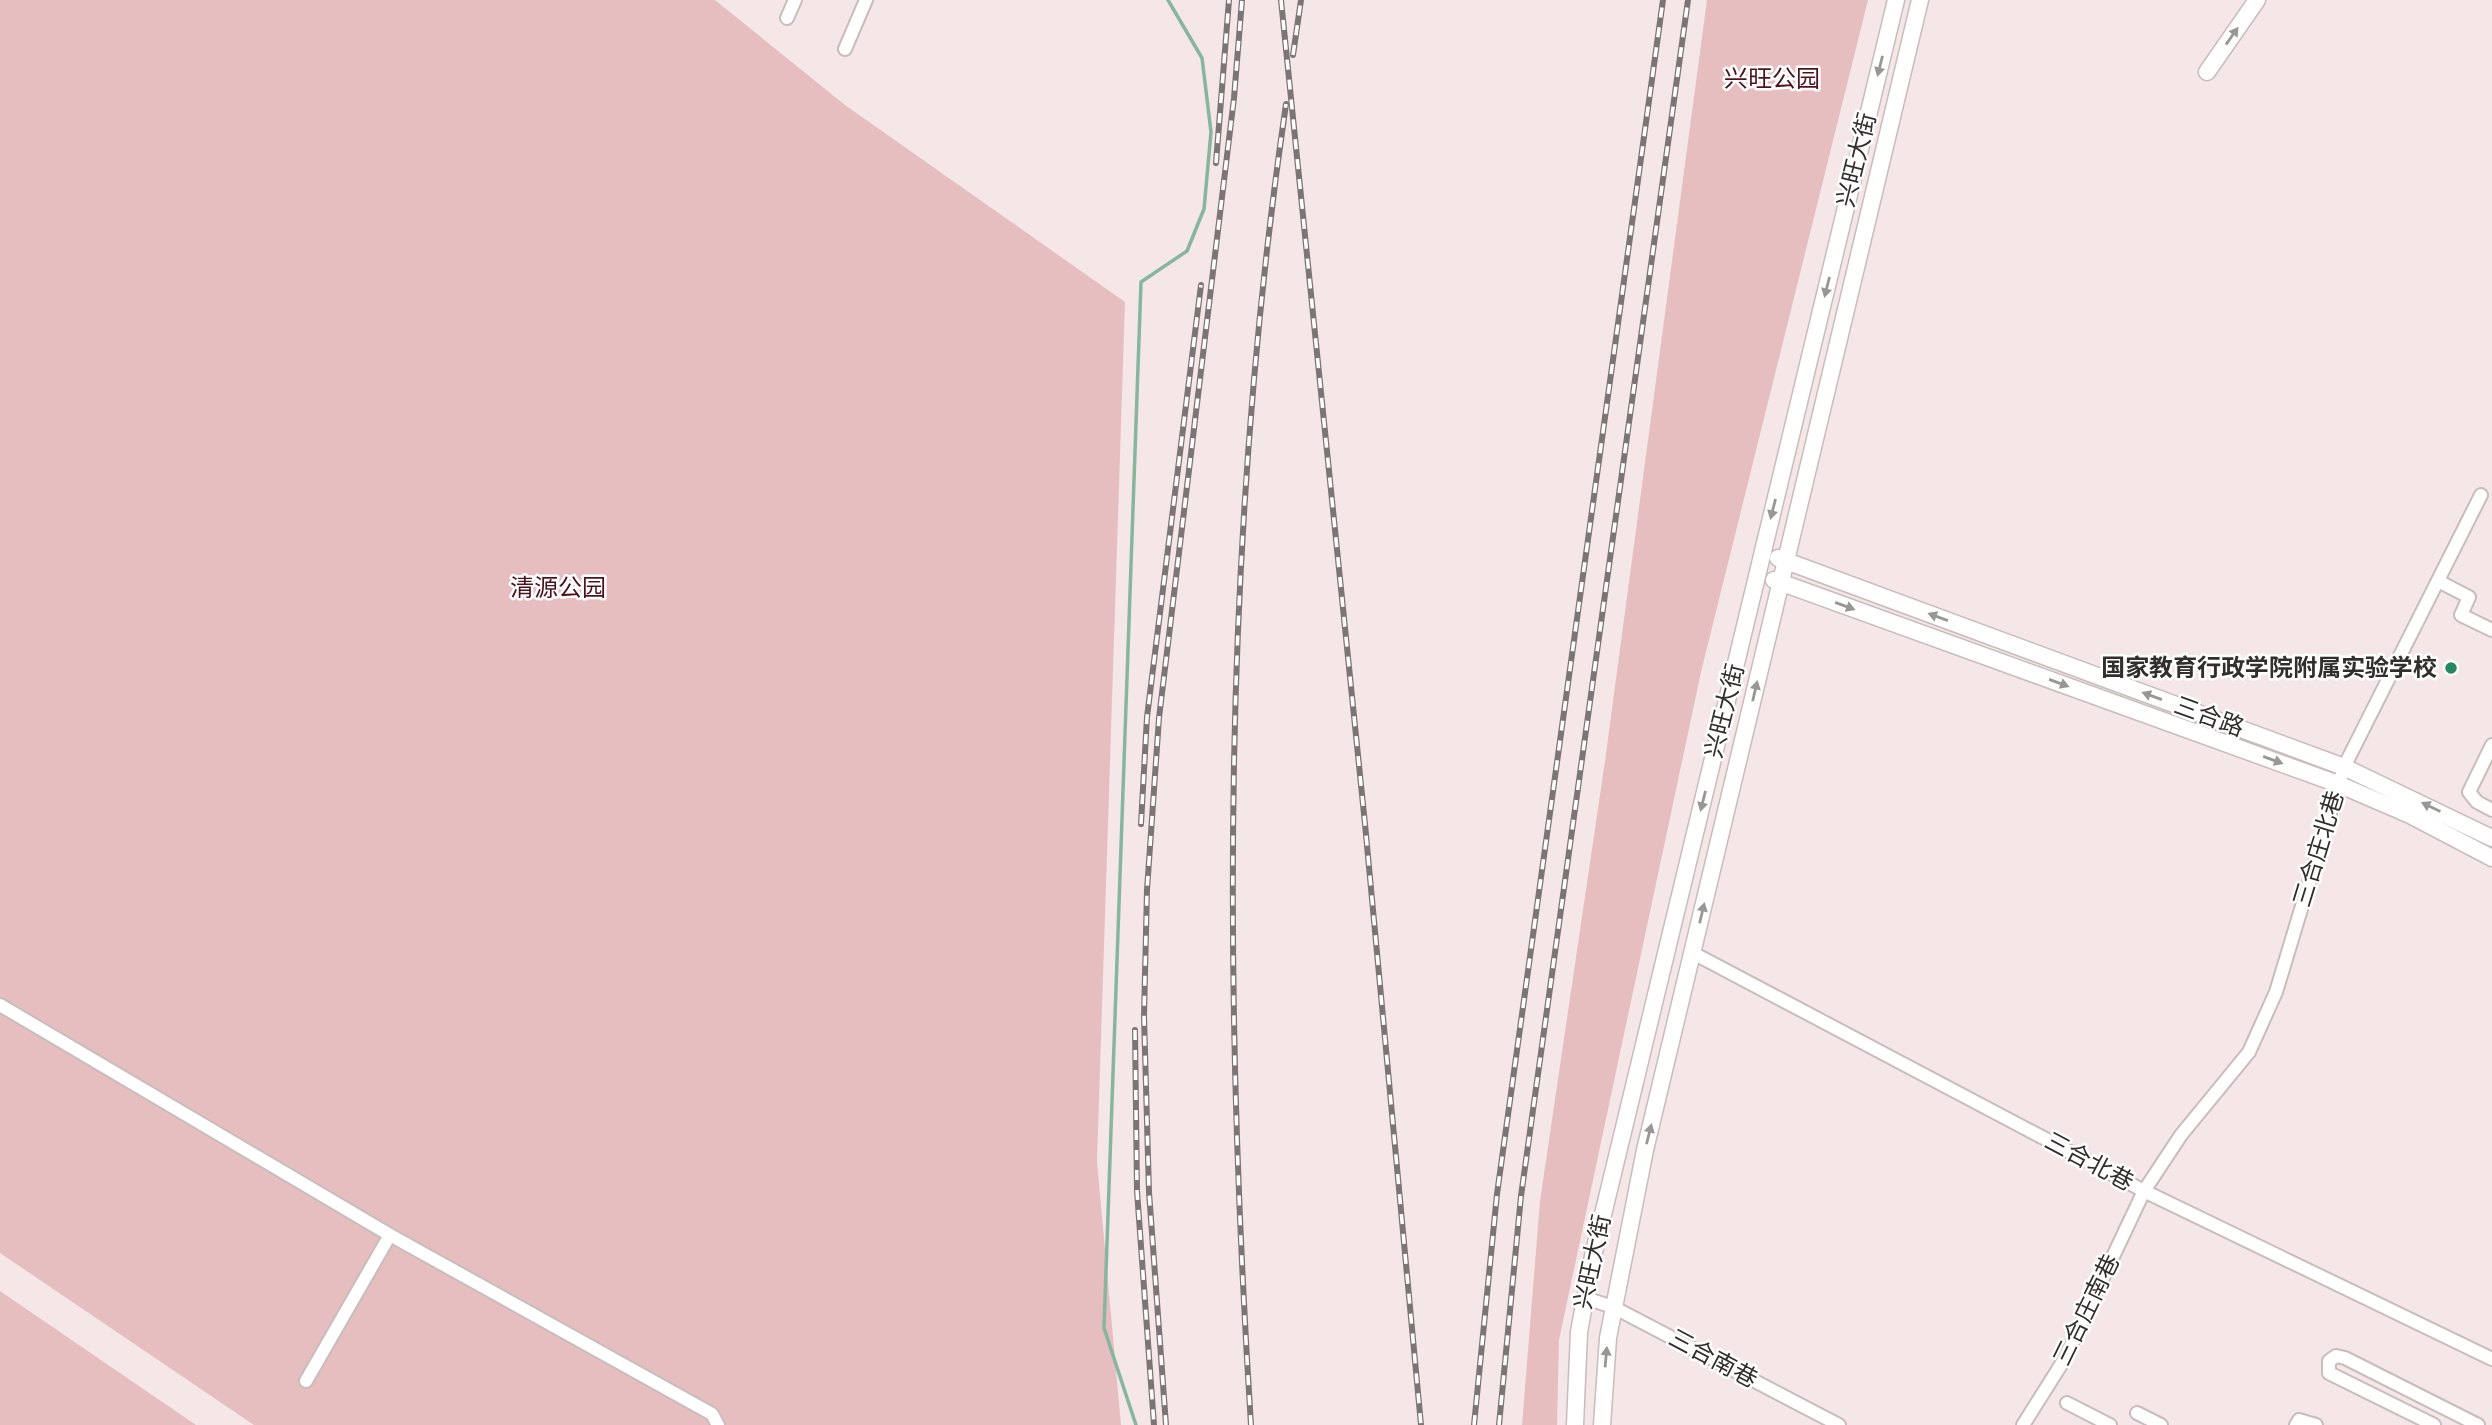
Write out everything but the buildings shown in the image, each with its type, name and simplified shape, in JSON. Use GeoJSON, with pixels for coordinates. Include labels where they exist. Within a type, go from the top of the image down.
{"type":"FeatureCollection","features":[{"type":"Feature","properties":{"kind":"main road","name":"兴旺大街"},"geometry":{"type":"LineString","coordinates":[[1575,1425],[1579,1332],[1585,1298],[1896,0]]}},
{"type":"Feature","properties":{"kind":"main road","name":"兴旺大街"},"geometry":{"type":"LineString","coordinates":[[1602,1425],[1613,1307],[1645,1150],[1920,0]]}},
{"type":"Feature","properties":{"kind":"main road"},"geometry":{"type":"LineString","coordinates":[[2207,72],[2257,0]]}},
{"type":"Feature","properties":{"kind":"main road","name":"三合路"},"geometry":{"type":"LineString","coordinates":[[1763,553],[2344,767],[2492,838]]}},
{"type":"Feature","properties":{"kind":"main road","name":"三合路"},"geometry":{"type":"LineString","coordinates":[[1758,575],[2338,784],[2410,815],[2492,858]]}},
{"type":"Feature","properties":{"kind":"street"},"geometry":{"type":"LineString","coordinates":[[787,18],[795,0]]}},
{"type":"Feature","properties":{"kind":"street"},"geometry":{"type":"LineString","coordinates":[[845,49],[866,0]]}},
{"type":"Feature","properties":{"kind":"street","name":"三合庄北巷"},"geometry":{"type":"LineString","coordinates":[[2144,1191],[2181,1135],[2249,1052],[2262,1026],[2276,992],[2344,767],[2481,495]]}},
{"type":"Feature","properties":{"kind":"street"},"geometry":{"type":"LineString","coordinates":[[2438,581],[2469,597],[2461,615],[2492,630]]}},
{"type":"Feature","properties":{"kind":"street"},"geometry":{"type":"LineString","coordinates":[[2492,745],[2469,792],[2477,802],[2492,810]]}},
{"type":"Feature","properties":{"kind":"street","name":"三合北巷"},"geometry":{"type":"LineString","coordinates":[[1693,953],[2144,1191],[2492,1359]]}},
{"type":"Feature","properties":{"kind":"street"},"geometry":{"type":"LineString","coordinates":[[0,1005],[390,1235],[712,1414],[718,1425]]}},
{"type":"Feature","properties":{"kind":"street","name":"三合庄南巷"},"geometry":{"type":"LineString","coordinates":[[2023,1425],[2064,1360],[2144,1191]]}},
{"type":"Feature","properties":{"kind":"street"},"geometry":{"type":"LineString","coordinates":[[306,1381],[390,1235]]}},
{"type":"Feature","properties":{"kind":"street","name":"三合南巷"},"geometry":{"type":"LineString","coordinates":[[1585,1298],[1613,1307],[1839,1425]]}},
{"type":"Feature","properties":{"kind":"street"},"geometry":{"type":"LineString","coordinates":[[2434,1425],[2329,1373],[2329,1362],[2336,1356],[2354,1362],[2478,1425]]}},
{"type":"Feature","properties":{"kind":"street"},"geometry":{"type":"LineString","coordinates":[[2067,1403],[2110,1425]]}},
{"type":"Feature","properties":{"kind":"street"},"geometry":{"type":"LineString","coordinates":[[2137,1413],[2161,1425]]}},
{"type":"Feature","properties":{"kind":"street"},"geometry":{"type":"LineString","coordinates":[[2296,1425],[2300,1420],[2316,1425]]}},
{"type":"Feature","properties":{"kind":"green space","name":"清源公园"},"geometry":{"type":"Polygon","coordinates":[[[0,0],[715,0],[845,105],[1125,302],[1097,1161],[1121,1425],[254,1425],[0,1253],[0,0]]]}},
{"type":"Feature","properties":{"kind":"green space","name":"兴旺公园"},"geometry":{"type":"Polygon","coordinates":[[[1707,0],[1868,0],[1701,672],[1559,1340],[1557,1425],[1522,1425],[1540,1201],[1605,761],[1707,0]]]}},
{"type":"Feature","properties":{"kind":"green space"},"geometry":{"type":"Polygon","coordinates":[[[0,1291],[196,1425],[0,1425],[0,1291]]]}},
{"type":"Feature","properties":{"kind":"waterway"},"geometry":{"type":"LineString","coordinates":[[1136,1425],[1104,1328],[1141,282],[1187,251],[1204,209],[1211,132],[1202,58],[1168,0]]}},
{"type":"Feature","properties":{"kind":"railway"},"geometry":{"type":"LineString","coordinates":[[1216,163],[1229,0]]}},
{"type":"Feature","properties":{"kind":"railway"},"geometry":{"type":"LineString","coordinates":[[1166,1425],[1149,1192],[1144,1016],[1147,890],[1159,718],[1234,98],[1242,0]]}},
{"type":"Feature","properties":{"kind":"railway"},"geometry":{"type":"LineString","coordinates":[[1281,0],[1365,824],[1421,1425]]}},
{"type":"Feature","properties":{"kind":"railway"},"geometry":{"type":"LineString","coordinates":[[1293,55],[1301,0]]}},
{"type":"Feature","properties":{"kind":"railway"},"geometry":{"type":"LineString","coordinates":[[1474,1425],[1497,1194],[1663,0]]}},
{"type":"Feature","properties":{"kind":"railway"},"geometry":{"type":"LineString","coordinates":[[1499,1425],[1521,1196],[1688,0]]}},
{"type":"Feature","properties":{"kind":"railway"},"geometry":{"type":"LineString","coordinates":[[1251,1425],[1236,1095],[1234,763],[1239,598],[1250,433],[1265,268],[1286,104]]}},
{"type":"Feature","properties":{"kind":"railway"},"geometry":{"type":"LineString","coordinates":[[1141,824],[1147,717],[1201,285]]}},
{"type":"Feature","properties":{"kind":"railway"},"geometry":{"type":"LineString","coordinates":[[1135,1030],[1137,1191],[1154,1425]]}},
{"type":"Feature","properties":{"kind":"place","name":"国家教育行政学院附属实验学校"},"geometry":{"type":"Point","coordinates":[2451,668]}}]}
